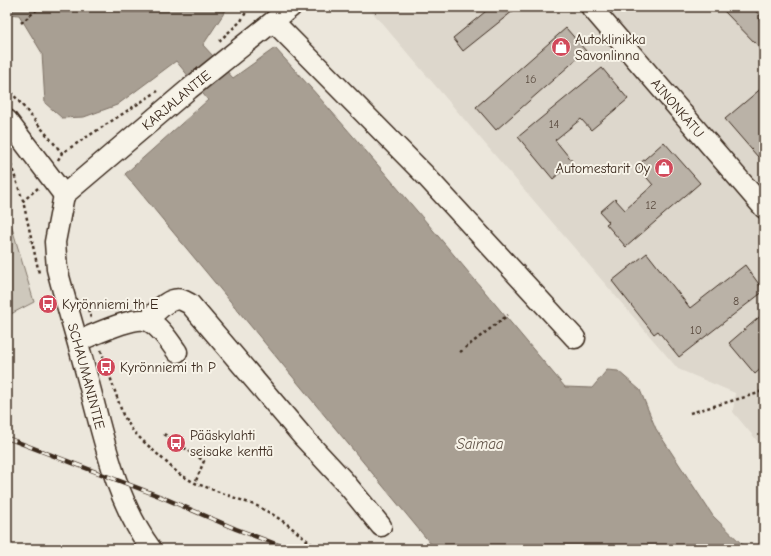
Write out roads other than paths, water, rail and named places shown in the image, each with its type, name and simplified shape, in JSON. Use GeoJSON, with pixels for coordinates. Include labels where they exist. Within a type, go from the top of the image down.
{"type":"FeatureCollection","features":[{"type":"Feature","properties":{"kind":"street","name":"KARJALANTIE"},"geometry":{"type":"LineString","coordinates":[[64,194],[189,89],[291,7]]}},
{"type":"Feature","properties":{"kind":"street","name":"AINONKATU"},"geometry":{"type":"LineString","coordinates":[[591,7],[764,208]]}},
{"type":"Feature","properties":{"kind":"street"},"geometry":{"type":"LineString","coordinates":[[274,22],[424,174],[575,338]]}},
{"type":"Feature","properties":{"kind":"street"},"geometry":{"type":"LineString","coordinates":[[7,120],[49,177],[64,194]]}},
{"type":"Feature","properties":{"kind":"street","name":"SCHAUMANINTIE"},"geometry":{"type":"LineString","coordinates":[[64,194],[55,242],[57,269],[117,481],[124,501],[141,535],[151,549]]}},
{"type":"Feature","properties":{"kind":"street"},"geometry":{"type":"LineString","coordinates":[[148,320],[168,302],[182,300],[190,304],[304,438],[344,481],[381,526]]}},
{"type":"Feature","properties":{"kind":"street"},"geometry":{"type":"LineString","coordinates":[[78,342],[130,321],[140,319],[148,320],[162,331],[177,352]]}},
{"type":"Feature","properties":{"kind":"water","name":"Saimaa"},"geometry":{"type":"Polygon","coordinates":[[[7,7],[228,7],[203,45],[233,78],[275,48],[385,174],[565,387],[592,388],[607,370],[618,371],[640,390],[656,429],[713,516],[747,549],[435,549],[125,174],[208,100],[176,61],[117,105],[84,117],[62,118],[45,103],[42,53],[19,15],[7,14],[7,7]]]}},
{"type":"Feature","properties":{"kind":"railway"},"geometry":{"type":"LineString","coordinates":[[7,438],[159,496],[236,529],[289,549]]}},
{"type":"Feature","properties":{"kind":"place","name":"Autoklinikka Savonlinna"},"geometry":{"type":"Point","coordinates":[561,47]}},
{"type":"Feature","properties":{"kind":"place","name":"Automestarit Oy"},"geometry":{"type":"Point","coordinates":[664,168]}},
{"type":"Feature","properties":{"kind":"place","name":"Kyrönniemi th E"},"geometry":{"type":"Point","coordinates":[48,304]}},
{"type":"Feature","properties":{"kind":"place","name":"Kyrönniemi th P"},"geometry":{"type":"Point","coordinates":[106,367]}},
{"type":"Feature","properties":{"kind":"place","name":"Pääskylahti seisake kenttä"},"geometry":{"type":"Point","coordinates":[176,443]}}]}
